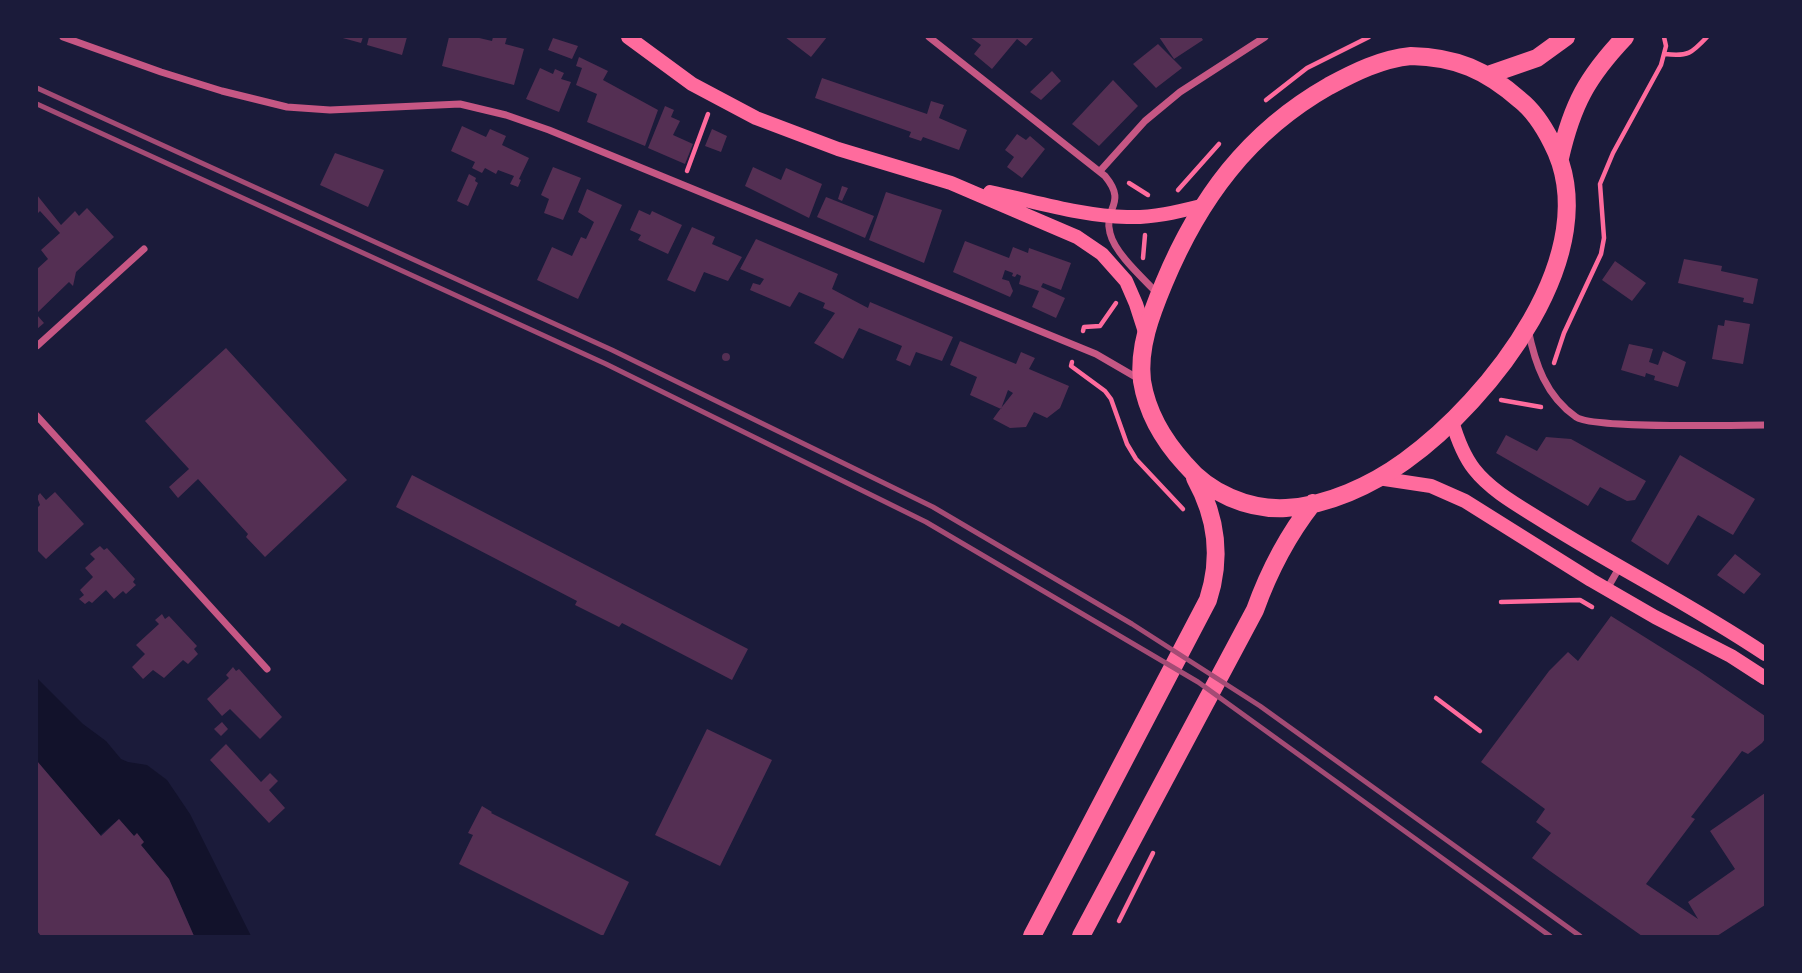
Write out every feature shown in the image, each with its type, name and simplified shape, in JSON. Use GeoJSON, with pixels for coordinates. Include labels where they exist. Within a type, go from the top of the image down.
{"type":"FeatureCollection","features":[{"type":"Feature","properties":{"kind":"main road"},"geometry":{"type":"LineString","coordinates":[[628,37],[692,84],[756,118],[807,138],[951,184],[1077,237],[1102,254],[1126,281],[1146,335]]}},
{"type":"Feature","properties":{"kind":"main road"},"geometry":{"type":"LineString","coordinates":[[1489,75],[1537,58],[1566,37]]}},
{"type":"Feature","properties":{"kind":"main road"},"geometry":{"type":"LineString","coordinates":[[1560,159],[1567,128],[1587,83],[1599,64],[1625,37]]}},
{"type":"Feature","properties":{"kind":"main road"},"geometry":{"type":"LineString","coordinates":[[1032,936],[1200,615],[1216,571],[1217,549],[1210,509],[1192,472],[1162,436],[1142,381],[1143,346],[1159,295],[1201,206],[1220,179],[1257,139],[1303,101],[1351,74],[1392,58],[1432,56],[1453,60],[1489,75],[1527,105],[1544,128],[1560,159],[1568,199],[1567,225],[1553,274],[1528,324],[1473,398],[1452,421],[1404,462],[1357,489],[1313,503],[1287,508],[1244,503],[1225,495],[1192,472]]}},
{"type":"Feature","properties":{"kind":"main road"},"geometry":{"type":"LineString","coordinates":[[951,184],[1109,216],[1147,217],[1201,206]]}},
{"type":"Feature","properties":{"kind":"main road"},"geometry":{"type":"LineString","coordinates":[[1452,421],[1461,449],[1482,478],[1525,510],[1619,568],[1736,634],[1765,654]]}},
{"type":"Feature","properties":{"kind":"main road"},"geometry":{"type":"LineString","coordinates":[[1378,478],[1432,486],[1448,492],[1607,590],[1731,656],[1765,678]]}},
{"type":"Feature","properties":{"kind":"main road"},"geometry":{"type":"LineString","coordinates":[[1082,936],[1255,610],[1278,556],[1313,503]]}},
{"type":"Feature","properties":{"kind":"street"},"geometry":{"type":"LineString","coordinates":[[63,37],[161,72],[287,107],[330,110],[445,103],[476,106],[549,130],[1096,354],[1142,381]]}},
{"type":"Feature","properties":{"kind":"street"},"geometry":{"type":"LineString","coordinates":[[929,37],[1100,171],[1114,189],[1116,199],[1109,216],[1110,233],[1116,247],[1159,295]]}},
{"type":"Feature","properties":{"kind":"street"},"geometry":{"type":"LineString","coordinates":[[1100,171],[1145,121],[1180,92],[1265,37]]}},
{"type":"Feature","properties":{"kind":"street"},"geometry":{"type":"LineString","coordinates":[[37,346],[144,249]]}},
{"type":"Feature","properties":{"kind":"street"},"geometry":{"type":"LineString","coordinates":[[1528,324],[1543,380],[1578,419],[1608,424],[1765,425]]}},
{"type":"Feature","properties":{"kind":"street"},"geometry":{"type":"LineString","coordinates":[[37,416],[267,669]]}},
{"type":"Feature","properties":{"kind":"street"},"geometry":{"type":"LineString","coordinates":[[1607,590],[1619,568]]}},
{"type":"Feature","properties":{"kind":"path"},"geometry":{"type":"LineString","coordinates":[[1553,367],[1564,333],[1601,254],[1604,231],[1600,184],[1613,153],[1665,54],[1667,46],[1664,37]]}},
{"type":"Feature","properties":{"kind":"path"},"geometry":{"type":"LineString","coordinates":[[1665,54],[1689,54],[1707,37]]}},
{"type":"Feature","properties":{"kind":"path"},"geometry":{"type":"LineString","coordinates":[[681,185],[715,97]]}},
{"type":"Feature","properties":{"kind":"path"},"geometry":{"type":"LineString","coordinates":[[1084,376],[1111,399],[1127,444],[1136,459],[1182,507],[1187,516]]}},
{"type":"Feature","properties":{"kind":"path"},"geometry":{"type":"LineString","coordinates":[[1473,398],[1529,404],[1578,419]]}},
{"type":"Feature","properties":{"kind":"path"},"geometry":{"type":"LineString","coordinates":[[1501,602],[1580,600],[1592,607]]}},
{"type":"Feature","properties":{"kind":"path"},"geometry":{"type":"LineString","coordinates":[[1436,698],[1480,731]]}},
{"type":"Feature","properties":{"kind":"shaded area"},"geometry":{"type":"Polygon","coordinates":[[[37,678],[83,724],[106,741],[121,759],[147,765],[167,780],[190,814],[251,936],[194,936],[169,879],[141,845],[137,834],[134,836],[119,819],[100,835],[37,761],[37,678]]]}},
{"type":"Feature","properties":{"kind":"building"},"geometry":{"type":"Polygon","coordinates":[[[339,37],[363,37],[361,43],[339,37]]]}},
{"type":"Feature","properties":{"kind":"building"},"geometry":{"type":"Polygon","coordinates":[[[369,37],[407,37],[402,55],[367,45],[369,37]]]}},
{"type":"Feature","properties":{"kind":"building"},"geometry":{"type":"Polygon","coordinates":[[[449,37],[475,37],[492,41],[493,37],[507,37],[505,44],[524,49],[514,85],[442,66],[449,37]]]}},
{"type":"Feature","properties":{"kind":"building"},"geometry":{"type":"Polygon","coordinates":[[[785,37],[827,37],[811,57],[785,37]]]}},
{"type":"Feature","properties":{"kind":"building"},"geometry":{"type":"Polygon","coordinates":[[[970,37],[1034,37],[1026,46],[1017,39],[992,69],[974,54],[981,45],[970,37]]]}},
{"type":"Feature","properties":{"kind":"building"},"geometry":{"type":"Polygon","coordinates":[[[1159,37],[1201,37],[1203,40],[1174,59],[1159,37]]]}},
{"type":"Feature","properties":{"kind":"building"},"geometry":{"type":"Polygon","coordinates":[[[553,38],[578,46],[572,59],[548,50],[553,38]]]}},
{"type":"Feature","properties":{"kind":"building"},"geometry":{"type":"Polygon","coordinates":[[[1158,44],[1182,68],[1156,88],[1133,64],[1158,44]]]}},
{"type":"Feature","properties":{"kind":"building"},"geometry":{"type":"Polygon","coordinates":[[[579,57],[608,71],[603,80],[658,110],[645,146],[587,122],[597,94],[576,85],[582,68],[576,66],[579,57]]]}},
{"type":"Feature","properties":{"kind":"building"},"geometry":{"type":"Polygon","coordinates":[[[540,68],[553,74],[555,69],[564,73],[561,79],[571,82],[559,112],[526,99],[540,68]]]}},
{"type":"Feature","properties":{"kind":"building"},"geometry":{"type":"Polygon","coordinates":[[[1052,71],[1061,81],[1041,100],[1030,92],[1052,71]]]}},
{"type":"Feature","properties":{"kind":"building"},"geometry":{"type":"Polygon","coordinates":[[[822,78],[927,114],[931,101],[944,105],[939,118],[967,130],[959,150],[923,137],[921,141],[909,137],[911,132],[815,98],[822,78]]]}},
{"type":"Feature","properties":{"kind":"building"},"geometry":{"type":"Polygon","coordinates":[[[1113,80],[1138,106],[1099,146],[1072,124],[1113,80]]]}},
{"type":"Feature","properties":{"kind":"building"},"geometry":{"type":"Polygon","coordinates":[[[665,106],[674,110],[671,117],[680,121],[673,135],[693,144],[685,164],[648,148],[665,106]]]}},
{"type":"Feature","properties":{"kind":"building"},"geometry":{"type":"Polygon","coordinates":[[[462,126],[486,137],[490,129],[506,136],[502,145],[529,158],[518,187],[510,184],[514,176],[498,170],[496,174],[485,168],[482,173],[472,168],[475,162],[451,151],[462,126]]]}},
{"type":"Feature","properties":{"kind":"building"},"geometry":{"type":"Polygon","coordinates":[[[712,129],[727,136],[721,152],[705,146],[712,129]]]}},
{"type":"Feature","properties":{"kind":"building"},"geometry":{"type":"Polygon","coordinates":[[[1017,134],[1026,140],[1030,136],[1045,149],[1022,178],[1007,167],[1014,157],[1005,150],[1017,134]]]}},
{"type":"Feature","properties":{"kind":"building"},"geometry":{"type":"Polygon","coordinates":[[[335,153],[384,170],[368,207],[320,185],[335,153]]]}},
{"type":"Feature","properties":{"kind":"building"},"geometry":{"type":"Polygon","coordinates":[[[553,167],[581,178],[563,220],[544,213],[549,199],[541,195],[553,167]]]}},
{"type":"Feature","properties":{"kind":"building"},"geometry":{"type":"Polygon","coordinates":[[[753,167],[781,180],[786,168],[822,184],[809,218],[745,186],[753,167]]]}},
{"type":"Feature","properties":{"kind":"building"},"geometry":{"type":"Polygon","coordinates":[[[469,174],[476,178],[478,183],[468,206],[457,201],[469,174]]]}},
{"type":"Feature","properties":{"kind":"building"},"geometry":{"type":"Polygon","coordinates":[[[842,186],[848,188],[842,201],[838,199],[842,186]]]}},
{"type":"Feature","properties":{"kind":"building"},"geometry":{"type":"Polygon","coordinates":[[[587,189],[622,205],[578,299],[537,280],[552,247],[572,256],[581,237],[586,239],[594,222],[578,212],[587,189]]]}},
{"type":"Feature","properties":{"kind":"building"},"geometry":{"type":"Polygon","coordinates":[[[886,192],[942,210],[924,263],[869,240],[886,192]]]}},
{"type":"Feature","properties":{"kind":"building"},"geometry":{"type":"Polygon","coordinates":[[[37,195],[61,225],[75,211],[79,216],[87,208],[114,237],[76,272],[73,286],[69,282],[37,313],[37,269],[48,259],[41,250],[60,233],[40,211],[37,214],[37,195]]]}},
{"type":"Feature","properties":{"kind":"building"},"geometry":{"type":"Polygon","coordinates":[[[826,197],[874,216],[865,238],[817,217],[826,197]]]}},
{"type":"Feature","properties":{"kind":"building"},"geometry":{"type":"Polygon","coordinates":[[[639,210],[650,215],[652,211],[682,225],[668,254],[638,240],[641,235],[630,230],[639,210]]]}},
{"type":"Feature","properties":{"kind":"building"},"geometry":{"type":"Polygon","coordinates":[[[692,227],[715,237],[712,244],[742,257],[728,281],[704,272],[695,292],[667,280],[692,227]]]}},
{"type":"Feature","properties":{"kind":"building"},"geometry":{"type":"Polygon","coordinates":[[[756,239],[838,274],[832,289],[868,308],[870,302],[953,337],[942,361],[916,352],[910,366],[896,360],[902,346],[859,328],[843,359],[814,343],[835,313],[823,308],[825,303],[799,292],[790,307],[750,290],[753,283],[760,285],[764,279],[740,269],[756,239]]]}},
{"type":"Feature","properties":{"kind":"building"},"geometry":{"type":"Polygon","coordinates":[[[965,241],[1009,258],[1013,247],[1028,253],[1029,248],[1071,263],[1061,290],[1043,283],[1041,287],[1065,298],[1056,318],[1032,307],[1039,291],[1019,284],[1021,276],[1017,274],[1012,276],[1013,273],[1005,270],[1002,279],[1009,281],[1013,291],[1010,297],[953,272],[965,241]]]}},
{"type":"Feature","properties":{"kind":"building"},"geometry":{"type":"Polygon","coordinates":[[[1684,259],[1722,266],[1721,271],[1758,279],[1753,304],[1743,302],[1744,298],[1678,283],[1684,259]]]}},
{"type":"Feature","properties":{"kind":"building"},"geometry":{"type":"Polygon","coordinates":[[[1615,261],[1646,283],[1632,301],[1602,280],[1615,261]]]}},
{"type":"Feature","properties":{"kind":"building"},"geometry":{"type":"Polygon","coordinates":[[[37,315],[44,323],[37,329],[37,315]]]}},
{"type":"Feature","properties":{"kind":"building"},"geometry":{"type":"Polygon","coordinates":[[[1725,320],[1750,324],[1743,364],[1712,359],[1718,325],[1724,326],[1725,320]]]}},
{"type":"Feature","properties":{"kind":"building"},"geometry":{"type":"Polygon","coordinates":[[[960,341],[1016,364],[1021,352],[1035,358],[1029,369],[1069,386],[1060,408],[1047,418],[1034,412],[1026,427],[1010,428],[993,419],[1001,409],[970,395],[977,377],[950,365],[960,341]],[[1008,390],[1002,408],[1013,393],[1008,390]]]}},
{"type":"Feature","properties":{"kind":"building"},"geometry":{"type":"Polygon","coordinates":[[[1629,344],[1653,349],[1649,362],[1658,365],[1663,351],[1686,362],[1678,387],[1654,380],[1655,376],[1646,373],[1645,377],[1621,370],[1629,344]]]}},
{"type":"Feature","properties":{"kind":"building"},"geometry":{"type":"Polygon","coordinates":[[[226,348],[347,480],[265,557],[198,479],[178,498],[169,487],[189,469],[145,421],[226,348]]]}},
{"type":"Feature","properties":{"kind":"building"},"geometry":{"type":"Polygon","coordinates":[[[726,353],[730,357],[726,361],[722,357],[726,353]]]}},
{"type":"Feature","properties":{"kind":"building"},"geometry":{"type":"Polygon","coordinates":[[[1506,435],[1537,451],[1546,437],[1571,439],[1646,481],[1635,500],[1627,501],[1600,487],[1588,506],[1496,453],[1506,435]]]}},
{"type":"Feature","properties":{"kind":"building"},"geometry":{"type":"Polygon","coordinates":[[[1680,455],[1755,499],[1733,535],[1698,515],[1668,565],[1631,541],[1680,455]]]}},
{"type":"Feature","properties":{"kind":"building"},"geometry":{"type":"Polygon","coordinates":[[[412,475],[748,649],[732,680],[622,623],[619,627],[575,605],[577,601],[396,507],[412,475]]]}},
{"type":"Feature","properties":{"kind":"building"},"geometry":{"type":"Polygon","coordinates":[[[55,492],[84,524],[46,559],[37,550],[37,508],[40,505],[37,497],[40,493],[46,500],[55,492]]]}},
{"type":"Feature","properties":{"kind":"building"},"geometry":{"type":"Polygon","coordinates":[[[100,546],[104,550],[107,548],[135,579],[133,582],[136,585],[126,594],[123,591],[114,599],[106,590],[92,603],[89,601],[85,604],[79,599],[84,595],[80,590],[93,577],[85,568],[95,559],[90,554],[100,546]]]}},
{"type":"Feature","properties":{"kind":"building"},"geometry":{"type":"Polygon","coordinates":[[[1735,554],[1761,574],[1744,594],[1717,575],[1735,554]]]}},
{"type":"Feature","properties":{"kind":"building"},"geometry":{"type":"Polygon","coordinates":[[[162,614],[165,619],[169,616],[197,646],[194,649],[198,654],[188,664],[183,660],[164,678],[153,670],[143,679],[132,667],[145,654],[136,645],[159,624],[155,620],[162,614]]]}},
{"type":"Feature","properties":{"kind":"building"},"geometry":{"type":"Polygon","coordinates":[[[1611,616],[1765,716],[1765,739],[1748,754],[1742,751],[1691,817],[1695,819],[1646,884],[1698,919],[1688,902],[1735,869],[1710,831],[1765,793],[1765,905],[1717,936],[1642,936],[1532,858],[1551,833],[1536,822],[1545,809],[1481,762],[1549,671],[1568,652],[1578,661],[1611,616]]]}},
{"type":"Feature","properties":{"kind":"building"},"geometry":{"type":"Polygon","coordinates":[[[233,667],[236,671],[239,669],[282,717],[260,739],[230,709],[222,716],[207,699],[229,678],[226,675],[233,667]]]}},
{"type":"Feature","properties":{"kind":"building"},"geometry":{"type":"Polygon","coordinates":[[[222,722],[228,729],[221,736],[214,729],[222,722]]]}},
{"type":"Feature","properties":{"kind":"building"},"geometry":{"type":"Polygon","coordinates":[[[707,729],[772,760],[720,866],[655,835],[707,729]]]}},
{"type":"Feature","properties":{"kind":"building"},"geometry":{"type":"Polygon","coordinates":[[[226,744],[261,782],[270,773],[278,781],[269,790],[285,808],[269,823],[210,760],[226,744]]]}},
{"type":"Feature","properties":{"kind":"building"},"geometry":{"type":"Polygon","coordinates":[[[37,761],[101,836],[119,819],[134,836],[137,833],[144,842],[141,845],[169,879],[194,936],[41,936],[37,931],[37,761]]]}},
{"type":"Feature","properties":{"kind":"building"},"geometry":{"type":"Polygon","coordinates":[[[482,806],[629,882],[603,936],[459,864],[473,835],[468,833],[482,806]]]}},
{"type":"Feature","properties":{"kind":"railway"},"geometry":{"type":"LineString","coordinates":[[37,88],[612,350],[933,507],[1132,624],[1260,706],[1580,936]]}},
{"type":"Feature","properties":{"kind":"railway"},"geometry":{"type":"LineString","coordinates":[[37,104],[606,364],[926,522],[1198,682],[1550,936]]}}]}
